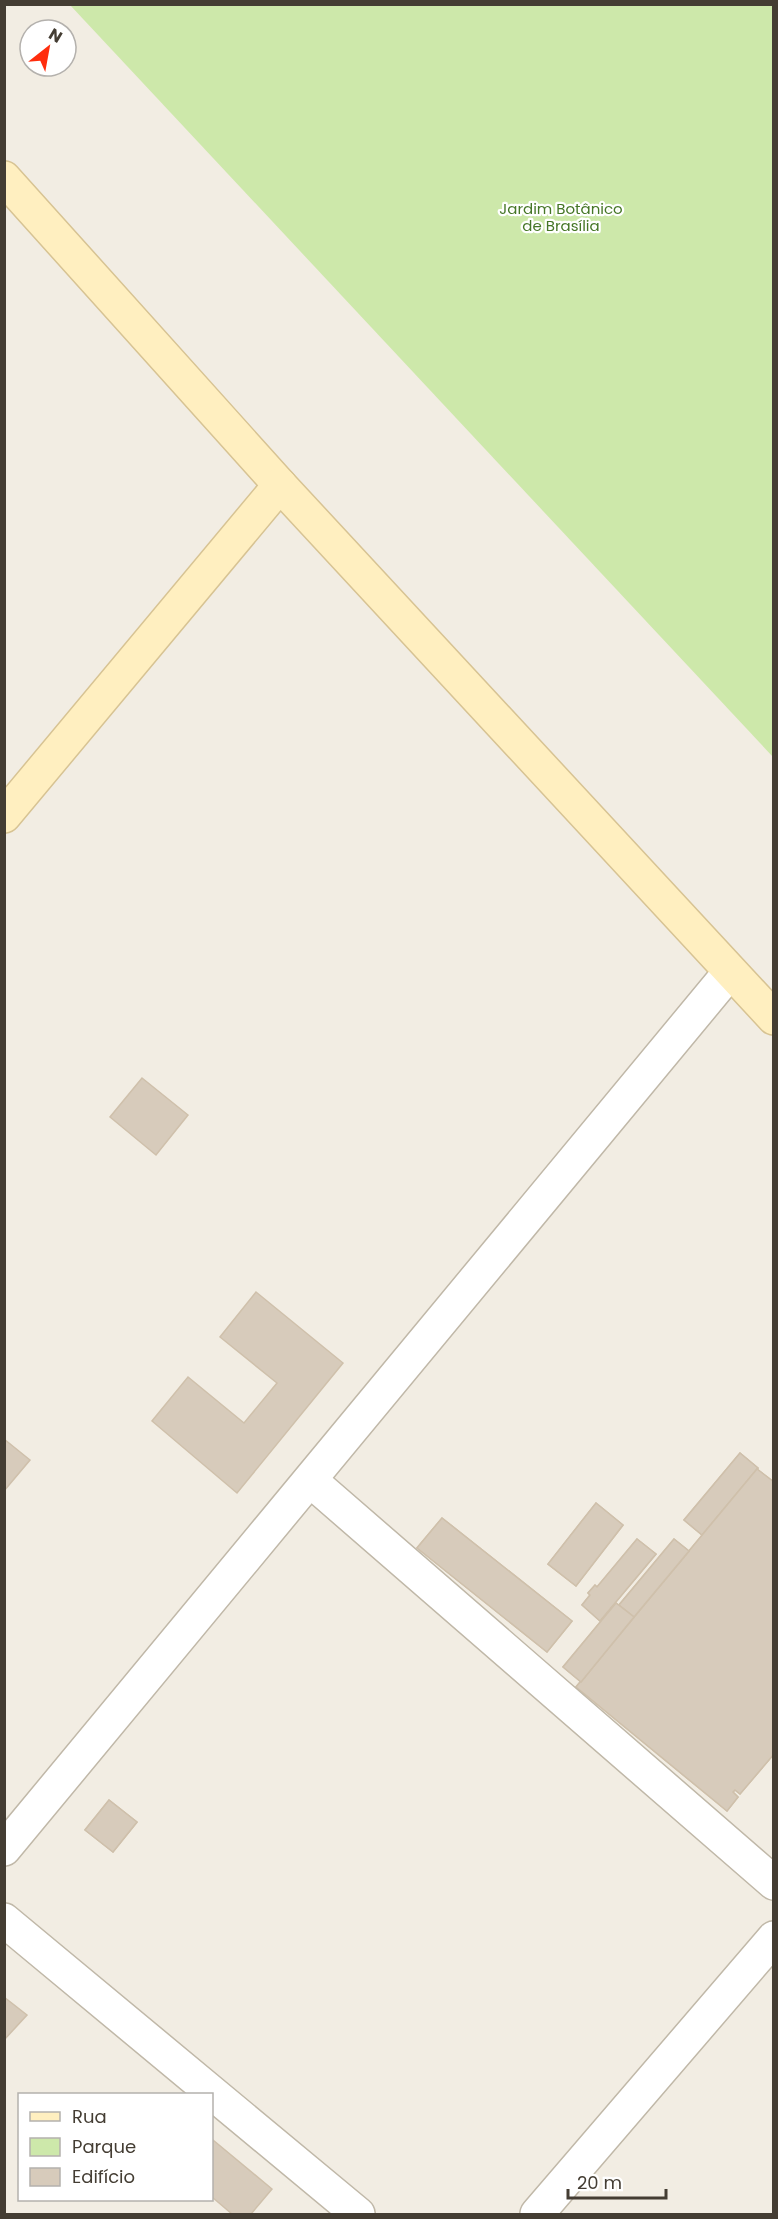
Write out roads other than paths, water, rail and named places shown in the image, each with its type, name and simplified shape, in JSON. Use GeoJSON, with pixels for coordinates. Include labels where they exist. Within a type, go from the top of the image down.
{"type":"FeatureCollection","features":[{"type":"Feature","properties":{"kind":"main road"},"geometry":{"type":"LineString","coordinates":[[4,178],[280,485],[774,1018]]}},
{"type":"Feature","properties":{"kind":"main road"},"geometry":{"type":"LineString","coordinates":[[4,816],[280,485]]}},
{"type":"Feature","properties":{"kind":"street"},"geometry":{"type":"LineString","coordinates":[[4,1849],[730,972]]}},
{"type":"Feature","properties":{"kind":"street"},"geometry":{"type":"LineString","coordinates":[[310,1480],[774,1883]]}},
{"type":"Feature","properties":{"kind":"street"},"geometry":{"type":"LineString","coordinates":[[4,1920],[212,2093]]}},
{"type":"Feature","properties":{"kind":"street"},"geometry":{"type":"LineString","coordinates":[[537,2214],[774,1938]]}},
{"type":"Feature","properties":{"kind":"street"},"geometry":{"type":"LineString","coordinates":[[213,2094],[358,2214]]}},
{"type":"Feature","properties":{"kind":"park label","name":"Jardim Botânico de Brasília"},"geometry":{"type":"Point","coordinates":[561,216]}}]}
